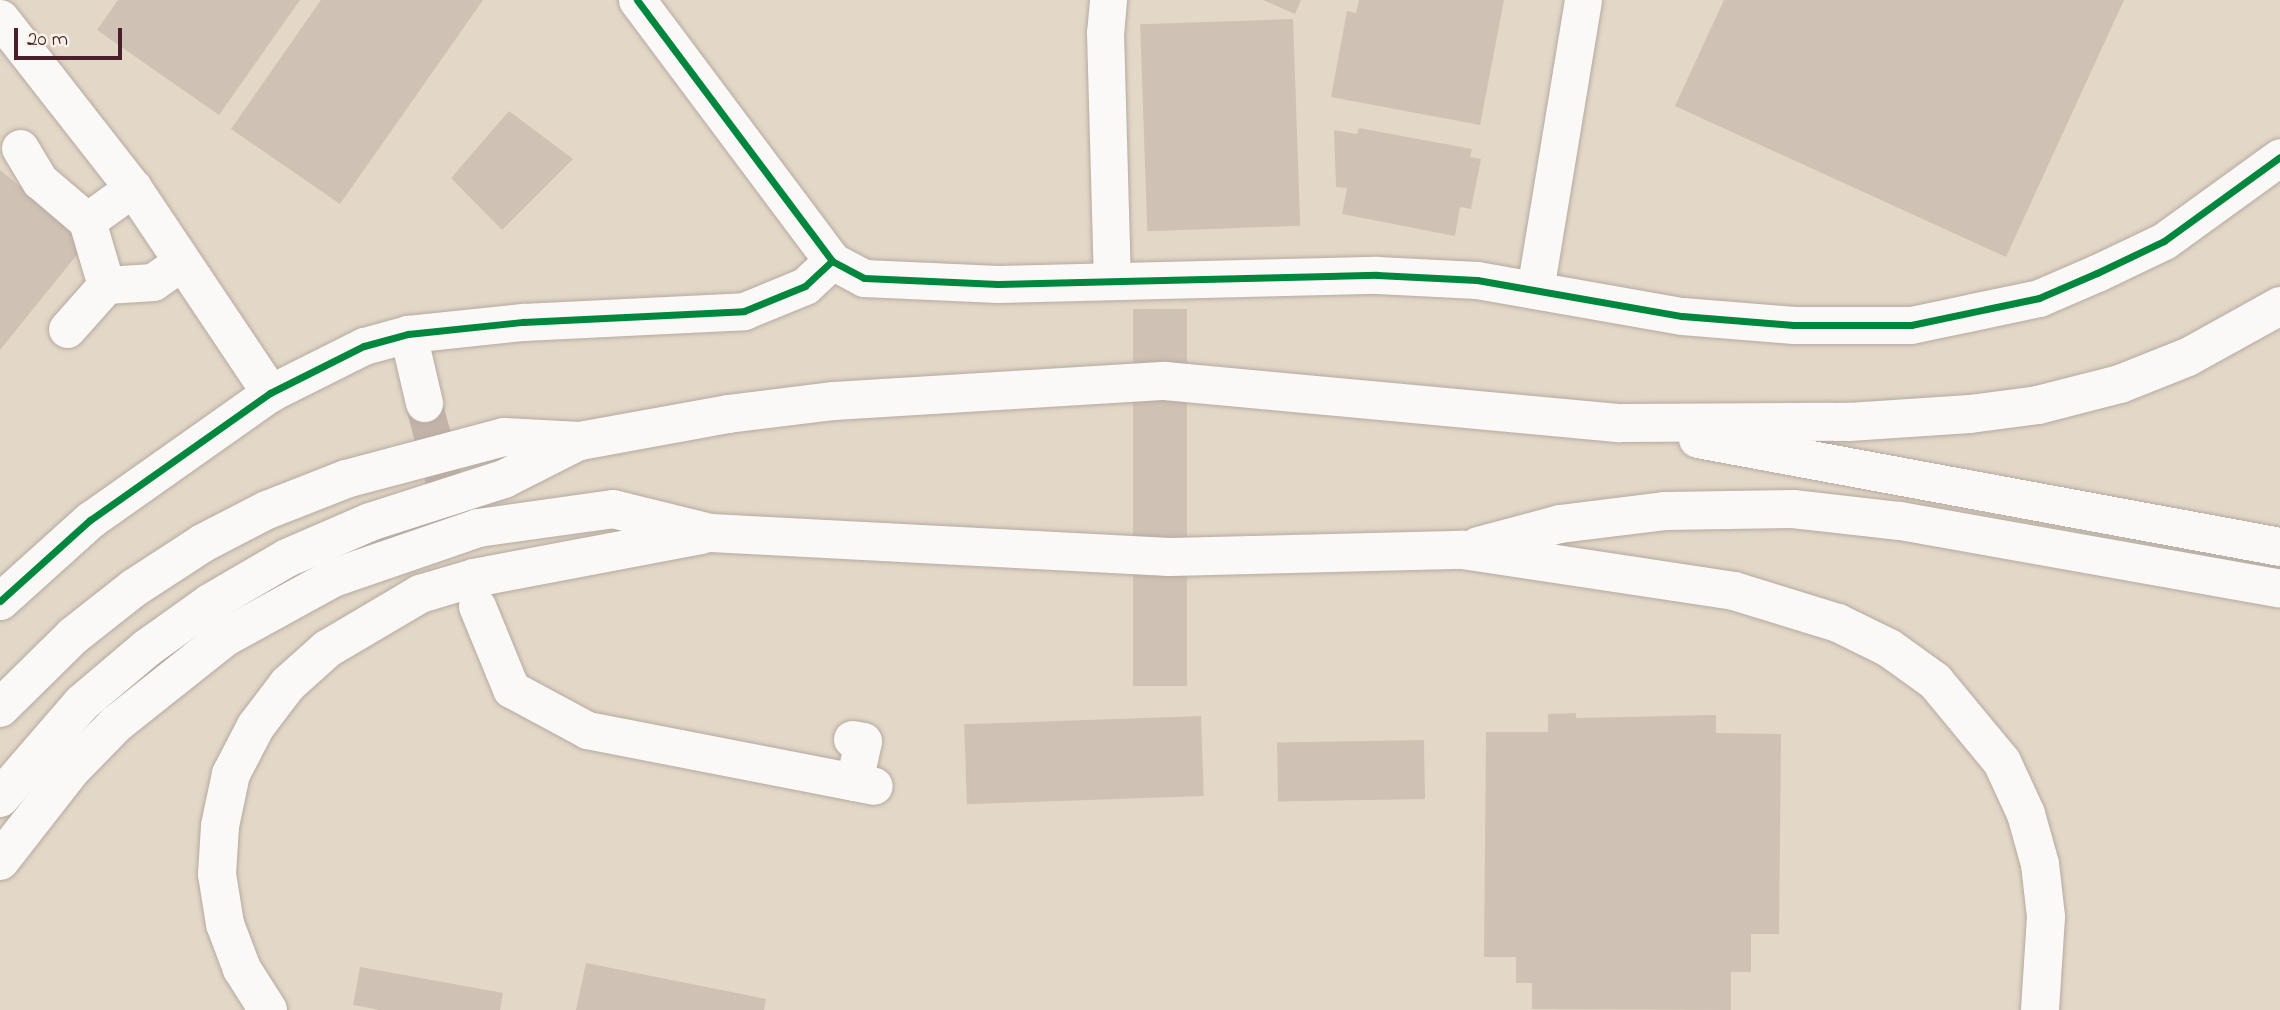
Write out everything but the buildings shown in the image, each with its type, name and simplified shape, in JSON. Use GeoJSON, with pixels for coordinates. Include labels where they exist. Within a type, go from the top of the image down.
{"type":"FeatureCollection","features":[{"type":"Feature","properties":{"kind":"highway"},"geometry":{"type":"LineString","coordinates":[[0,708],[73,636],[134,588],[203,543],[267,510],[346,479],[493,440],[580,441],[728,414],[834,401],[1165,381],[1620,424],[1849,422],[2038,405],[2120,384],[2188,357],[2280,306]]}},
{"type":"Feature","properties":{"kind":"highway"},"geometry":{"type":"LineString","coordinates":[[1620,424],[1900,480],[2280,547]]}},
{"type":"Feature","properties":{"kind":"highway"},"geometry":{"type":"LineString","coordinates":[[0,798],[82,703],[147,648],[210,603],[288,558],[370,523],[504,479],[580,441]]}},
{"type":"Feature","properties":{"kind":"highway"},"geometry":{"type":"LineString","coordinates":[[0,862],[71,770],[160,685],[224,638],[333,578],[478,527],[533,517],[613,509],[711,533],[1169,556],[1463,550],[1734,591],[1838,623],[1889,648],[1935,681],[2001,762],[2026,814],[2040,864],[2046,917],[2040,1010]]}},
{"type":"Feature","properties":{"kind":"highway"},"geometry":{"type":"LineString","coordinates":[[1463,550],[1560,524],[1664,510],[1793,509],[1900,521],[2280,589]]}},
{"type":"Feature","properties":{"kind":"highway"},"geometry":{"type":"LineString","coordinates":[[268,1010],[242,969],[225,924],[217,874],[220,826],[231,774],[256,726],[288,684],[327,649],[421,594],[474,578],[711,533]]}},
{"type":"Feature","properties":{"kind":"street"},"geometry":{"type":"LineString","coordinates":[[637,0],[832,261],[864,278],[936,283],[1377,275],[1478,280],[1682,317],[1794,325],[1911,325],[1987,312],[2039,298],[2164,241],[2280,157]]}},
{"type":"Feature","properties":{"kind":"street"},"geometry":{"type":"LineString","coordinates":[[1108,0],[1105,32],[1112,281]]}},
{"type":"Feature","properties":{"kind":"street"},"geometry":{"type":"LineString","coordinates":[[1535,290],[1583,0]]}},
{"type":"Feature","properties":{"kind":"street"},"geometry":{"type":"LineString","coordinates":[[0,18],[133,188],[270,393]]}},
{"type":"Feature","properties":{"kind":"street"},"geometry":{"type":"LineString","coordinates":[[20,148],[40,181],[86,220],[106,285]]}},
{"type":"Feature","properties":{"kind":"street"},"geometry":{"type":"LineString","coordinates":[[86,220],[133,188]]}},
{"type":"Feature","properties":{"kind":"street"},"geometry":{"type":"LineString","coordinates":[[0,601],[90,520],[270,393],[364,346],[408,334],[523,322],[744,310],[805,286],[832,261]]}},
{"type":"Feature","properties":{"kind":"street"},"geometry":{"type":"LineString","coordinates":[[67,329],[106,285],[153,282],[182,262]]}},
{"type":"Feature","properties":{"kind":"street"},"geometry":{"type":"LineString","coordinates":[[408,334],[424,404]]}},
{"type":"Feature","properties":{"kind":"street"},"geometry":{"type":"LineString","coordinates":[[477,606],[511,689],[587,730],[864,784],[863,741],[852,739]]}},
{"type":"Feature","properties":{"kind":"tunnel"},"geometry":{"type":"LineString","coordinates":[[424,403],[477,606]]}},
{"type":"Feature","properties":{"kind":"cycle path"},"geometry":{"type":"LineString","coordinates":[[637,0],[832,261],[864,278],[998,284],[1377,275],[1477,280],[1682,316],[1794,325],[1911,325],[2039,298],[2097,273],[2164,241],[2280,157]]}},
{"type":"Feature","properties":{"kind":"cycle path"},"geometry":{"type":"LineString","coordinates":[[0,601],[90,520],[270,393],[364,346],[408,334],[523,322],[744,311],[805,286],[832,261]]}}]}
